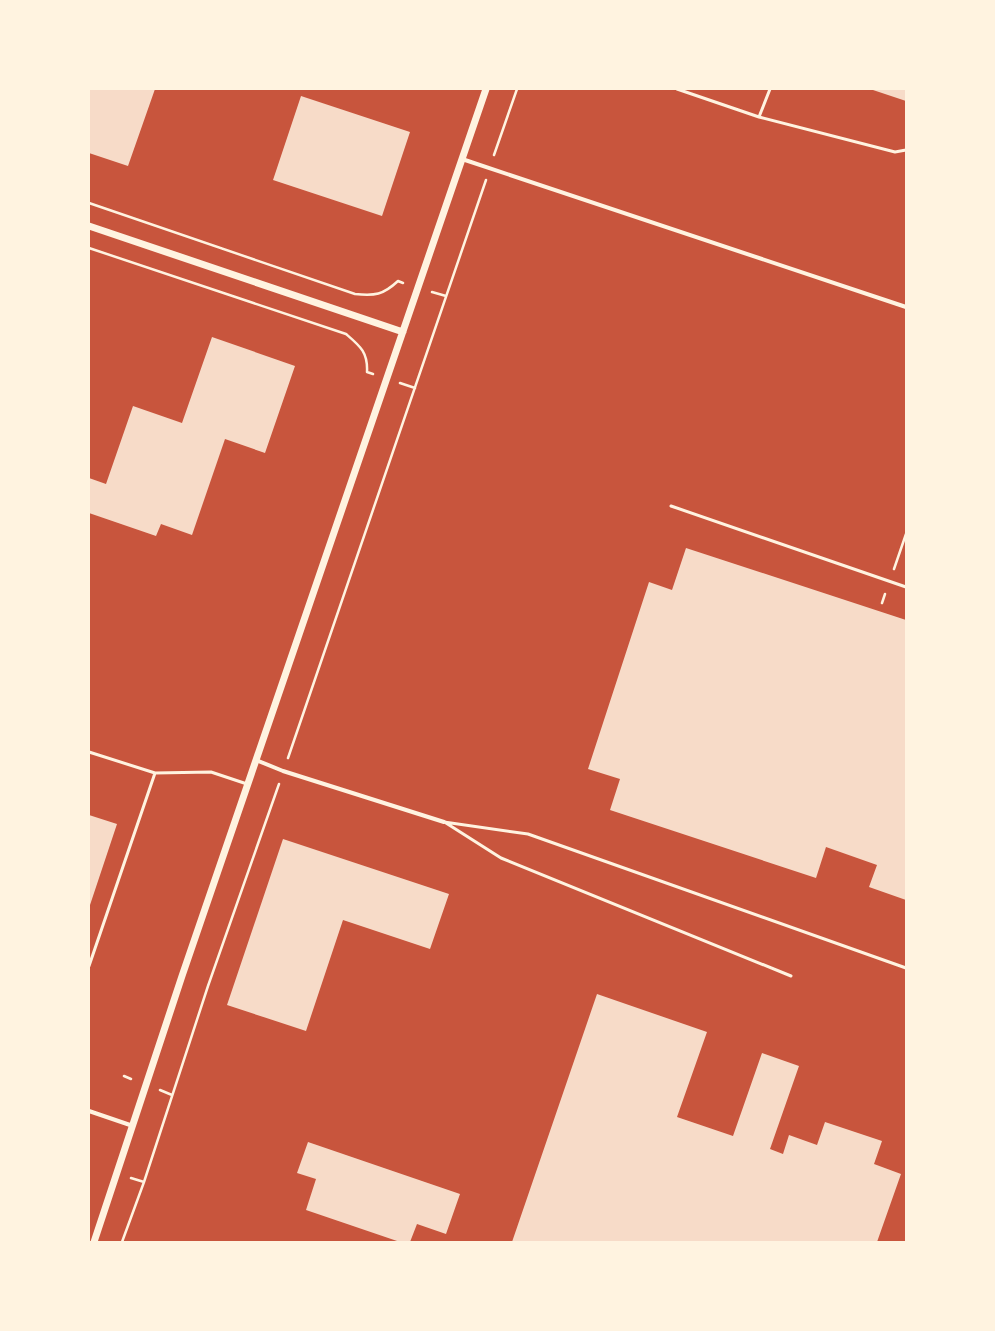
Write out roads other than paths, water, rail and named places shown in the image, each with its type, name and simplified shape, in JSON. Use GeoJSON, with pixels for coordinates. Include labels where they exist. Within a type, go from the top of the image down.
{"type":"FeatureCollection","features":[{"type":"Feature","properties":{"kind":"street"},"geometry":{"type":"LineString","coordinates":[[94,1242],[255,760],[486,89]]}},
{"type":"Feature","properties":{"kind":"street"},"geometry":{"type":"LineString","coordinates":[[462,159],[906,307]]}},
{"type":"Feature","properties":{"kind":"street"},"geometry":{"type":"LineString","coordinates":[[89,226],[403,332]]}},
{"type":"Feature","properties":{"kind":"street"},"geometry":{"type":"LineString","coordinates":[[255,760],[284,771],[444,822]]}},
{"type":"Feature","properties":{"kind":"street"},"geometry":{"type":"LineString","coordinates":[[89,1111],[132,1126]]}},
{"type":"Feature","properties":{"kind":"lane"},"geometry":{"type":"LineString","coordinates":[[677,89],[759,117],[896,152],[906,150]]}},
{"type":"Feature","properties":{"kind":"lane"},"geometry":{"type":"LineString","coordinates":[[759,117],[770,89]]}},
{"type":"Feature","properties":{"kind":"lane"},"geometry":{"type":"LineString","coordinates":[[671,506],[906,587]]}},
{"type":"Feature","properties":{"kind":"lane"},"geometry":{"type":"LineString","coordinates":[[89,752],[155,774],[211,772],[247,784]]}},
{"type":"Feature","properties":{"kind":"lane"},"geometry":{"type":"LineString","coordinates":[[89,966],[155,774]]}},
{"type":"Feature","properties":{"kind":"lane"},"geometry":{"type":"LineString","coordinates":[[444,822],[528,834],[906,968]]}},
{"type":"Feature","properties":{"kind":"lane"},"geometry":{"type":"LineString","coordinates":[[444,822],[500,858],[791,976]]}}]}
